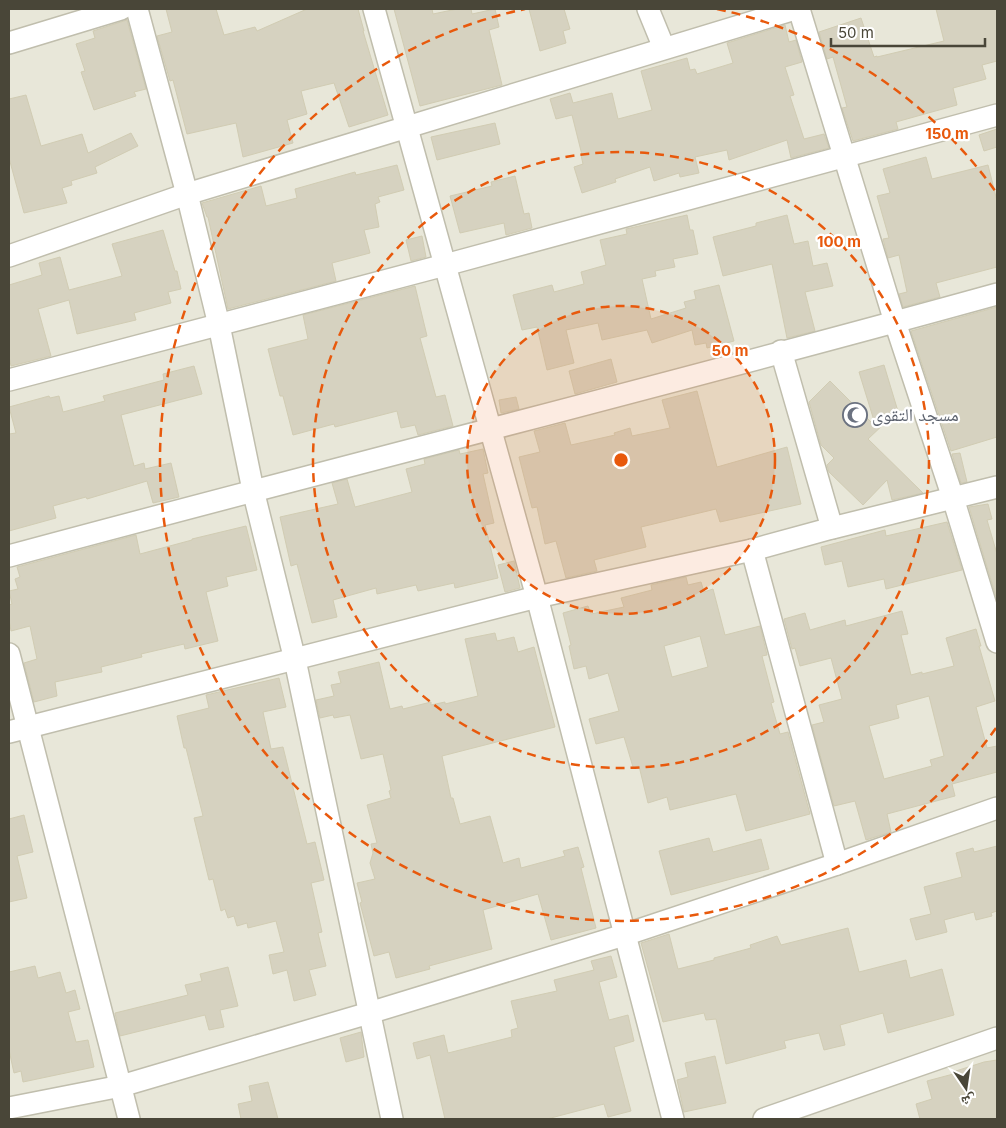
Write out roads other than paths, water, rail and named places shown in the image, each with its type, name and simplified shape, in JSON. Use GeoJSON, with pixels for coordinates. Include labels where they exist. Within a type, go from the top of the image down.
{"type":"FeatureCollection","features":[{"type":"Feature","properties":{"kind":"street"},"geometry":{"type":"LineString","coordinates":[[9,43],[121,9]]}},
{"type":"Feature","properties":{"kind":"street"},"geometry":{"type":"LineString","coordinates":[[137,9],[187,194],[219,325],[253,490],[295,660],[392,1119]]}},
{"type":"Feature","properties":{"kind":"street"},"geometry":{"type":"LineString","coordinates":[[374,9],[537,597],[673,1119]]}},
{"type":"Feature","properties":{"kind":"street"},"geometry":{"type":"LineString","coordinates":[[648,9],[664,48]]}},
{"type":"Feature","properties":{"kind":"street"},"geometry":{"type":"LineString","coordinates":[[9,256],[187,194],[795,9]]}},
{"type":"Feature","properties":{"kind":"street"},"geometry":{"type":"LineString","coordinates":[[799,9],[895,322],[953,498],[997,642]]}},
{"type":"Feature","properties":{"kind":"street"},"geometry":{"type":"LineString","coordinates":[[9,380],[445,265],[997,115]]}},
{"type":"Feature","properties":{"kind":"street"},"geometry":{"type":"LineString","coordinates":[[9,556],[997,294]]}},
{"type":"Feature","properties":{"kind":"street"},"geometry":{"type":"LineString","coordinates":[[782,351],[832,528]]}},
{"type":"Feature","properties":{"kind":"street"},"geometry":{"type":"LineString","coordinates":[[19,729],[537,597],[752,550],[997,487]]}},
{"type":"Feature","properties":{"kind":"street"},"geometry":{"type":"LineString","coordinates":[[752,550],[837,864]]}},
{"type":"Feature","properties":{"kind":"street"},"geometry":{"type":"LineString","coordinates":[[9,654],[19,729],[130,1119]]}},
{"type":"Feature","properties":{"kind":"street"},"geometry":{"type":"LineString","coordinates":[[9,1108],[121,1086],[369,1013],[624,935],[997,808]]}},
{"type":"Feature","properties":{"kind":"street"},"geometry":{"type":"LineString","coordinates":[[764,1119],[997,1038]]}},
{"type":"Feature","properties":{"kind":"place","name":"مسجد التقوى"},"geometry":{"type":"Point","coordinates":[855,415]}}]}
